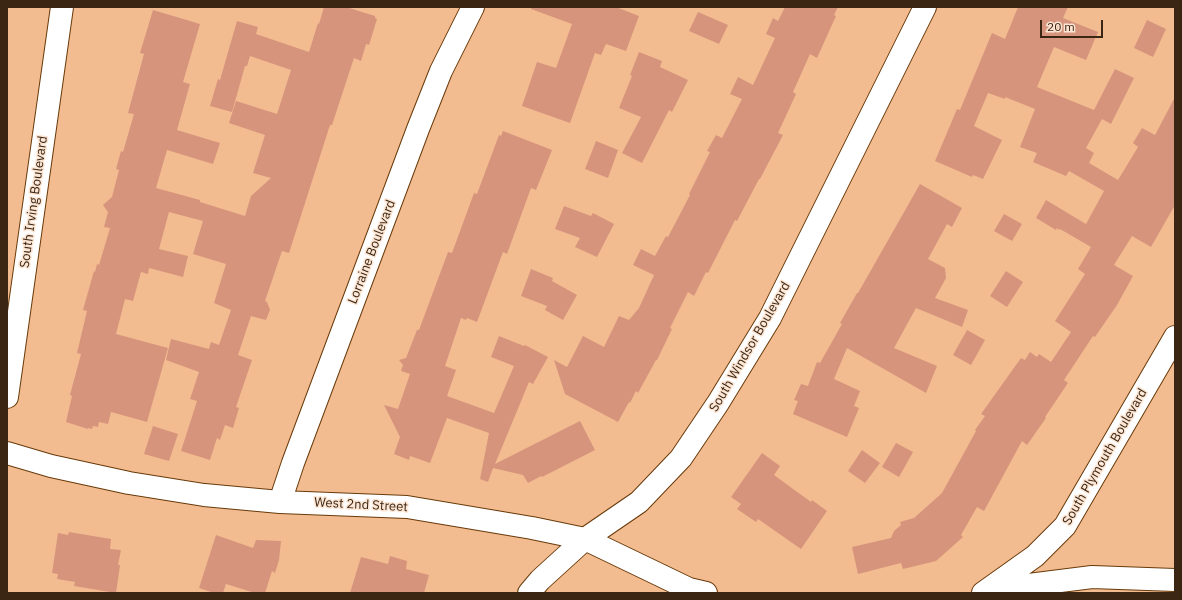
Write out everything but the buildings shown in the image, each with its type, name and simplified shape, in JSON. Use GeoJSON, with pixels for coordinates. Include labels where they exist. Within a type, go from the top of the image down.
{"type":"FeatureCollection","features":[{"type":"Feature","properties":{"kind":"street","name":"South Irving Boulevard"},"geometry":{"type":"LineString","coordinates":[[7,397],[62,7]]}},
{"type":"Feature","properties":{"kind":"street","name":"Lorraine Boulevard"},"geometry":{"type":"LineString","coordinates":[[280,502],[298,448],[418,129],[441,71],[473,7]]}},
{"type":"Feature","properties":{"kind":"street","name":"South Windsor Boulevard"},"geometry":{"type":"LineString","coordinates":[[530,593],[540,580],[584,539],[639,502],[681,458],[718,403],[770,318],[925,7]]}},
{"type":"Feature","properties":{"kind":"street","name":"South Plymouth Boulevard"},"geometry":{"type":"LineString","coordinates":[[979,592],[1035,556],[1065,526],[1175,337]]}},
{"type":"Feature","properties":{"kind":"street","name":"West 2nd Street"},"geometry":{"type":"LineString","coordinates":[[7,454],[51,466],[129,483],[204,495],[280,502],[407,506],[532,528],[584,539],[689,589],[706,593]]}},
{"type":"Feature","properties":{"kind":"street"},"geometry":{"type":"LineString","coordinates":[[979,592],[1092,577],[1175,580]]}}]}
